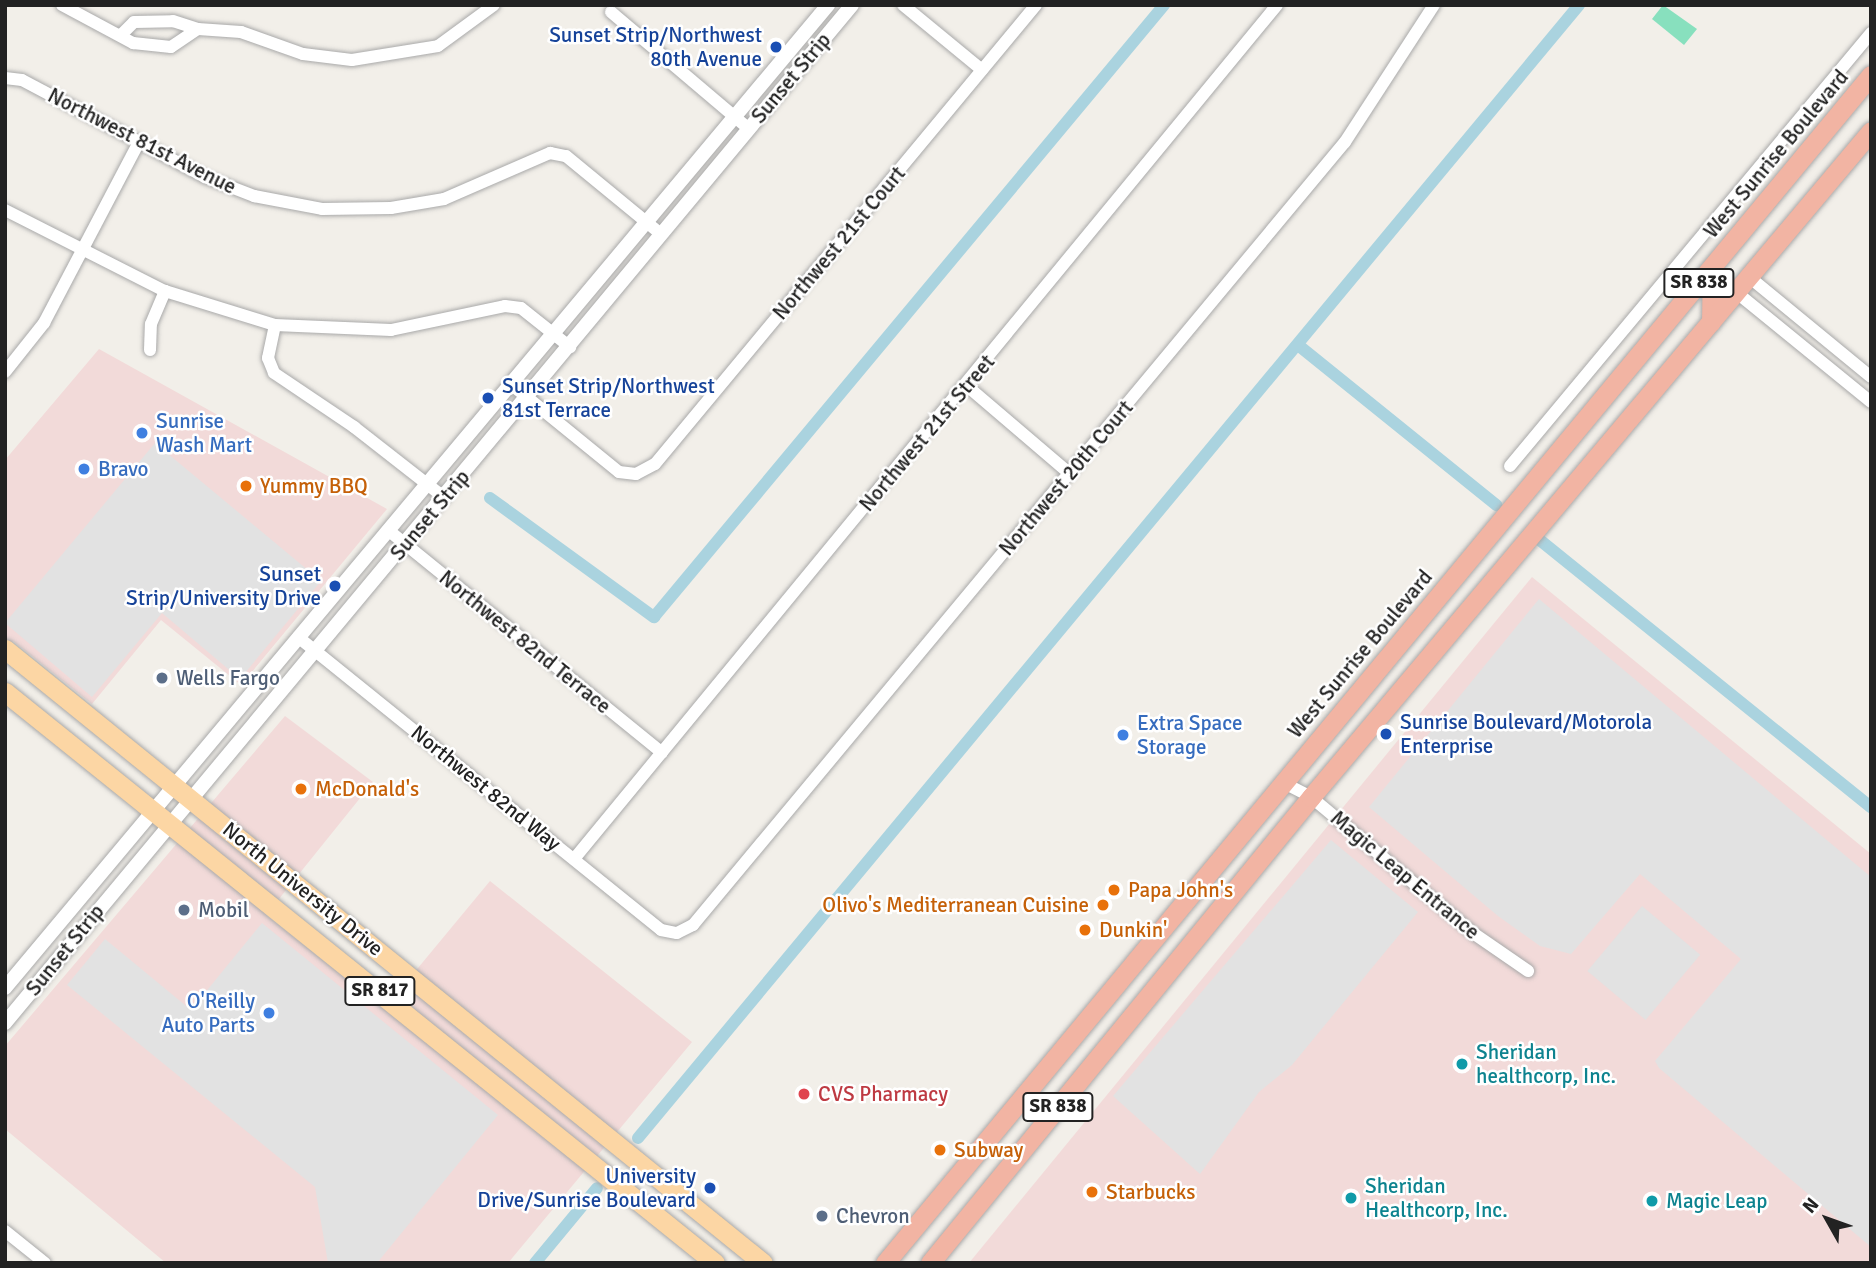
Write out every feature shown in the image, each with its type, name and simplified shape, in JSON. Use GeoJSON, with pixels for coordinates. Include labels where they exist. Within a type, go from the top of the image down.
{"type":"FeatureCollection","features":[{"type":"Feature","properties":{"kind":"highway","name":"West Sunrise Boulevard"},"geometry":{"type":"LineString","coordinates":[[885,1263],[1871,75]]}},
{"type":"Feature","properties":{"kind":"highway","name":"SR 838"},"geometry":{"type":"LineString","coordinates":[[930,1263],[1311,797],[1871,131]]}},
{"type":"Feature","properties":{"kind":"highway"},"geometry":{"type":"LineString","coordinates":[[1711,322],[1712,267]]}},
{"type":"Feature","properties":{"kind":"main road","name":"North University Drive"},"geometry":{"type":"LineString","coordinates":[[5,649],[764,1263]]}},
{"type":"Feature","properties":{"kind":"main road","name":"North University Drive"},"geometry":{"type":"LineString","coordinates":[[5,692],[170,822],[715,1263]]}},
{"type":"Feature","properties":{"kind":"street"},"geometry":{"type":"LineString","coordinates":[[62,5],[133,43],[164,47],[198,29]]}},
{"type":"Feature","properties":{"kind":"street"},"geometry":{"type":"LineString","coordinates":[[121,35],[134,22],[161,20],[198,29],[241,32],[303,54],[352,60],[438,46],[494,5]]}},
{"type":"Feature","properties":{"kind":"street","name":"Sunset Strip"},"geometry":{"type":"LineString","coordinates":[[5,1023],[170,822],[445,498],[852,5]]}},
{"type":"Feature","properties":{"kind":"street"},"geometry":{"type":"LineString","coordinates":[[903,5],[982,70]]}},
{"type":"Feature","properties":{"kind":"street","name":"Northwest 21st Court"},"geometry":{"type":"LineString","coordinates":[[527,398],[619,472],[636,474],[655,464],[1036,5]]}},
{"type":"Feature","properties":{"kind":"street","name":"Northwest 21st Street"},"geometry":{"type":"LineString","coordinates":[[574,859],[967,386],[1277,5]]}},
{"type":"Feature","properties":{"kind":"street","name":"Northwest 20th Court"},"geometry":{"type":"LineString","coordinates":[[677,933],[693,925],[1345,142],[1434,5]]}},
{"type":"Feature","properties":{"kind":"street"},"geometry":{"type":"LineString","coordinates":[[824,7],[838,22]]}},
{"type":"Feature","properties":{"kind":"street","name":"Sunset Strip"},"geometry":{"type":"LineString","coordinates":[[5,988],[512,385],[824,7]]}},
{"type":"Feature","properties":{"kind":"street"},"geometry":{"type":"LineString","coordinates":[[611,12],[748,129]]}},
{"type":"Feature","properties":{"kind":"street"},"geometry":{"type":"LineString","coordinates":[[161,20],[164,47]]}},
{"type":"Feature","properties":{"kind":"street"},"geometry":{"type":"LineString","coordinates":[[1510,466],[1871,33]]}},
{"type":"Feature","properties":{"kind":"street","name":"Northwest 81st Avenue"},"geometry":{"type":"LineString","coordinates":[[5,78],[22,80],[139,142],[254,196],[322,209],[391,208],[444,199],[550,153],[566,156],[661,234]]}},
{"type":"Feature","properties":{"kind":"street"},"geometry":{"type":"LineString","coordinates":[[5,372],[44,323],[139,142]]}},
{"type":"Feature","properties":{"kind":"street"},"geometry":{"type":"LineString","coordinates":[[5,210],[165,291],[275,325],[391,330],[505,306],[521,308],[570,347]]}},
{"type":"Feature","properties":{"kind":"street"},"geometry":{"type":"LineString","coordinates":[[1697,242],[1712,267]]}},
{"type":"Feature","properties":{"kind":"street"},"geometry":{"type":"LineString","coordinates":[[1748,276],[1871,377]]}},
{"type":"Feature","properties":{"kind":"street"},"geometry":{"type":"LineString","coordinates":[[150,350],[151,324],[165,291]]}},
{"type":"Feature","properties":{"kind":"street"},"geometry":{"type":"LineString","coordinates":[[1736,292],[1871,402]]}},
{"type":"Feature","properties":{"kind":"street"},"geometry":{"type":"LineString","coordinates":[[275,325],[268,358],[274,373],[445,498]]}},
{"type":"Feature","properties":{"kind":"street"},"geometry":{"type":"LineString","coordinates":[[512,385],[527,398]]}},
{"type":"Feature","properties":{"kind":"street"},"geometry":{"type":"LineString","coordinates":[[967,386],[1070,474]]}},
{"type":"Feature","properties":{"kind":"street","name":"Northwest 82nd Terrace"},"geometry":{"type":"LineString","coordinates":[[388,530],[662,753]]}},
{"type":"Feature","properties":{"kind":"street","name":"Northwest 82nd Way"},"geometry":{"type":"LineString","coordinates":[[298,637],[661,930],[677,933]]}},
{"type":"Feature","properties":{"kind":"street","name":"Magic Leap Entrance"},"geometry":{"type":"LineString","coordinates":[[1282,782],[1311,797],[1473,933],[1528,971]]}},
{"type":"Feature","properties":{"kind":"street"},"geometry":{"type":"LineString","coordinates":[[7,1236],[45,1263]]}},
{"type":"Feature","properties":{"kind":"shaded area"},"geometry":{"type":"Polygon","coordinates":[[[99,349],[387,509],[241,685],[161,620],[92,704],[13,641],[5,650],[5,460],[99,349]]]}},
{"type":"Feature","properties":{"kind":"shaded area"},"geometry":{"type":"Polygon","coordinates":[[[155,443],[321,581],[240,679],[162,613],[92,697],[5,623],[155,443]]]}},
{"type":"Feature","properties":{"kind":"shaded area"},"geometry":{"type":"Polygon","coordinates":[[[1532,577],[1871,854],[1871,1263],[969,1263],[1532,577]]]}},
{"type":"Feature","properties":{"kind":"shaded area"},"geometry":{"type":"Polygon","coordinates":[[[1539,599],[1871,877],[1871,1247],[1659,1068],[1655,1061],[1741,959],[1640,874],[1571,954],[1540,946],[1498,916],[1369,807],[1539,599]]]}},
{"type":"Feature","properties":{"kind":"shaded area"},"geometry":{"type":"Polygon","coordinates":[[[285,716],[373,782],[266,915],[384,1009],[490,881],[692,1042],[508,1263],[166,1263],[5,1129],[5,1046],[285,716]]]}},
{"type":"Feature","properties":{"kind":"shaded area"},"geometry":{"type":"Polygon","coordinates":[[[1331,840],[1418,912],[1292,1065],[1259,1092],[1200,1174],[1113,1096],[1331,840]]]}},
{"type":"Feature","properties":{"kind":"shaded area"},"geometry":{"type":"Polygon","coordinates":[[[1642,906],[1700,955],[1646,1020],[1587,971],[1642,906]]]}},
{"type":"Feature","properties":{"kind":"shaded area"},"geometry":{"type":"Polygon","coordinates":[[[262,923],[498,1115],[377,1263],[328,1263],[315,1187],[67,985],[105,939],[191,1010],[262,923]]]}},
{"type":"Feature","properties":{"kind":"green space"},"geometry":{"type":"Polygon","coordinates":[[[1663,5],[1697,29],[1684,45],[1652,19],[1663,5]]]}},
{"type":"Feature","properties":{"kind":"waterway"},"geometry":{"type":"LineString","coordinates":[[490,498],[654,617],[1164,5]]}},
{"type":"Feature","properties":{"kind":"waterway"},"geometry":{"type":"LineString","coordinates":[[638,1138],[1579,5]]}},
{"type":"Feature","properties":{"kind":"waterway"},"geometry":{"type":"LineString","coordinates":[[1298,345],[1496,505]]}},
{"type":"Feature","properties":{"kind":"waterway"},"geometry":{"type":"LineString","coordinates":[[1541,541],[1871,807]]}},
{"type":"Feature","properties":{"kind":"waterway"},"geometry":{"type":"LineString","coordinates":[[535,1263],[597,1188]]}},
{"type":"Feature","properties":{"kind":"place","name":"Sunset Strip/Northwest 80th Avenue"},"geometry":{"type":"Point","coordinates":[776,47]}},
{"type":"Feature","properties":{"kind":"place","name":"Sunset Strip/Northwest 81st Terrace"},"geometry":{"type":"Point","coordinates":[488,398]}},
{"type":"Feature","properties":{"kind":"place","name":"Sunrise Wash Mart"},"geometry":{"type":"Point","coordinates":[142,433]}},
{"type":"Feature","properties":{"kind":"place","name":"Bravo"},"geometry":{"type":"Point","coordinates":[84,469]}},
{"type":"Feature","properties":{"kind":"place","name":"Yummy BBQ"},"geometry":{"type":"Point","coordinates":[246,486]}},
{"type":"Feature","properties":{"kind":"place","name":"Sunset Strip/University Drive"},"geometry":{"type":"Point","coordinates":[335,586]}},
{"type":"Feature","properties":{"kind":"place","name":"Wells Fargo"},"geometry":{"type":"Point","coordinates":[162,678]}},
{"type":"Feature","properties":{"kind":"place","name":"Sunrise Boulevard/Motorola Enterprise"},"geometry":{"type":"Point","coordinates":[1386,734]}},
{"type":"Feature","properties":{"kind":"place","name":"Extra Space Storage"},"geometry":{"type":"Point","coordinates":[1123,735]}},
{"type":"Feature","properties":{"kind":"place","name":"McDonald's"},"geometry":{"type":"Point","coordinates":[301,789]}},
{"type":"Feature","properties":{"kind":"place","name":"Papa John's"},"geometry":{"type":"Point","coordinates":[1114,890]}},
{"type":"Feature","properties":{"kind":"place","name":"Olivo's Mediterranean Cuisine"},"geometry":{"type":"Point","coordinates":[1103,905]}},
{"type":"Feature","properties":{"kind":"place","name":"Mobil"},"geometry":{"type":"Point","coordinates":[184,910]}},
{"type":"Feature","properties":{"kind":"place","name":"Dunkin'"},"geometry":{"type":"Point","coordinates":[1085,930]}},
{"type":"Feature","properties":{"kind":"place","name":"O'Reilly Auto Parts"},"geometry":{"type":"Point","coordinates":[269,1013]}},
{"type":"Feature","properties":{"kind":"place","name":"Sheridan healthcorp, Inc."},"geometry":{"type":"Point","coordinates":[1462,1064]}},
{"type":"Feature","properties":{"kind":"place","name":"CVS Pharmacy"},"geometry":{"type":"Point","coordinates":[804,1094]}},
{"type":"Feature","properties":{"kind":"place","name":"Subway"},"geometry":{"type":"Point","coordinates":[940,1150]}},
{"type":"Feature","properties":{"kind":"place","name":"University Drive/Sunrise Boulevard"},"geometry":{"type":"Point","coordinates":[710,1188]}},
{"type":"Feature","properties":{"kind":"place","name":"Starbucks"},"geometry":{"type":"Point","coordinates":[1092,1192]}},
{"type":"Feature","properties":{"kind":"place","name":"Sheridan Healthcorp, Inc."},"geometry":{"type":"Point","coordinates":[1351,1198]}},
{"type":"Feature","properties":{"kind":"place","name":"Magic Leap"},"geometry":{"type":"Point","coordinates":[1652,1201]}},
{"type":"Feature","properties":{"kind":"place","name":"Chevron"},"geometry":{"type":"Point","coordinates":[822,1216]}}]}
